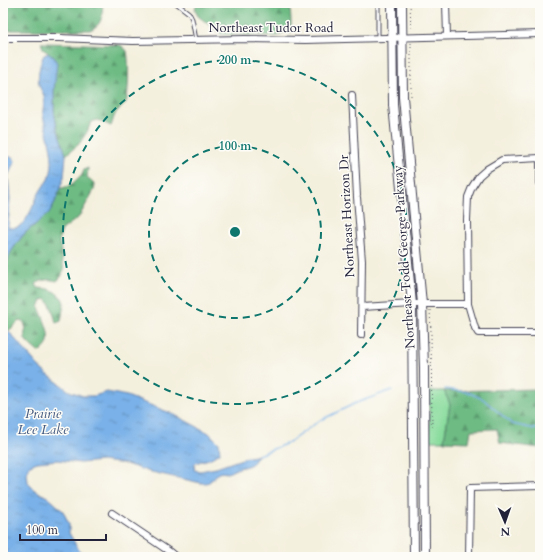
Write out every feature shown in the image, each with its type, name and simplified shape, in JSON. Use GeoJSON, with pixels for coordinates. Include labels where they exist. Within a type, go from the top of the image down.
{"type":"FeatureCollection","features":[{"type":"Feature","properties":{"kind":"main road","name":"Northeast Todd George Parkway"},"geometry":{"type":"LineString","coordinates":[[392,3],[393,105],[412,304],[414,557]]}},
{"type":"Feature","properties":{"kind":"main road","name":"Northeast Todd George Parkway"},"geometry":{"type":"LineString","coordinates":[[402,3],[404,114],[418,249],[422,304],[424,368],[425,557]]}},
{"type":"Feature","properties":{"kind":"street"},"geometry":{"type":"LineString","coordinates":[[446,3],[448,36]]}},
{"type":"Feature","properties":{"kind":"street","name":"Northeast Tudor Road"},"geometry":{"type":"LineString","coordinates":[[3,38],[58,38],[133,41],[244,39],[304,40],[540,34]]}},
{"type":"Feature","properties":{"kind":"street","name":"Northeast Horizon Dr"},"geometry":{"type":"LineString","coordinates":[[352,95],[357,198],[362,261],[362,335]]}},
{"type":"Feature","properties":{"kind":"street"},"geometry":{"type":"LineString","coordinates":[[540,183],[540,158],[502,160],[479,176],[472,187],[468,197],[467,220],[468,304],[475,328],[478,333],[540,333]]}},
{"type":"Feature","properties":{"kind":"street"},"geometry":{"type":"LineString","coordinates":[[362,307],[412,304],[468,304]]}},
{"type":"Feature","properties":{"kind":"street"},"geometry":{"type":"LineString","coordinates":[[469,557],[470,488],[540,486]]}},
{"type":"Feature","properties":{"kind":"street"},"geometry":{"type":"LineString","coordinates":[[112,513],[176,557]]}},
{"type":"Feature","properties":{"kind":"lane"},"geometry":{"type":"LineString","coordinates":[[176,3],[189,13],[192,19],[196,40]]}},
{"type":"Feature","properties":{"kind":"lane"},"geometry":{"type":"LineString","coordinates":[[378,3],[378,38]]}},
{"type":"Feature","properties":{"kind":"green space"},"geometry":{"type":"Polygon","coordinates":[[[3,3],[103,3],[100,22],[90,30],[3,30],[3,3]]]}},
{"type":"Feature","properties":{"kind":"green space"},"geometry":{"type":"Polygon","coordinates":[[[199,3],[290,3],[291,33],[284,32],[278,36],[221,34],[198,16],[195,10],[196,5],[199,3]]]}},
{"type":"Feature","properties":{"kind":"green space"},"geometry":{"type":"Polygon","coordinates":[[[41,43],[120,45],[127,51],[128,92],[126,102],[117,111],[111,126],[98,120],[91,122],[87,132],[79,144],[66,155],[57,128],[54,111],[54,91],[49,53],[44,50],[41,43]]]}},
{"type":"Feature","properties":{"kind":"green space"},"geometry":{"type":"Polygon","coordinates":[[[88,168],[87,177],[95,184],[94,190],[79,217],[62,230],[59,239],[64,270],[61,277],[57,281],[46,280],[36,284],[38,288],[48,289],[55,292],[62,298],[64,303],[61,321],[56,323],[50,304],[46,299],[42,300],[39,307],[48,332],[48,338],[44,349],[38,352],[25,339],[26,329],[24,322],[19,321],[8,331],[3,325],[3,273],[11,252],[17,243],[25,233],[49,213],[55,202],[59,189],[72,185],[82,175],[84,170],[88,168]]]}},
{"type":"Feature","properties":{"kind":"green space"},"geometry":{"type":"Polygon","coordinates":[[[540,389],[540,448],[500,443],[497,429],[471,430],[469,442],[444,441],[450,404],[444,391],[540,389]]]}},
{"type":"Feature","properties":{"kind":"green space"},"geometry":{"type":"Polygon","coordinates":[[[429,391],[444,391],[450,404],[444,441],[429,441],[429,391]]]}},
{"type":"Feature","properties":{"kind":"water"},"geometry":{"type":"Polygon","coordinates":[[[49,53],[54,57],[57,63],[54,91],[54,111],[57,128],[66,155],[64,177],[55,202],[49,213],[25,233],[17,243],[11,252],[3,273],[3,157],[13,157],[15,161],[8,176],[10,199],[8,227],[14,228],[19,226],[28,217],[51,172],[51,150],[43,114],[44,95],[39,85],[38,78],[44,55],[49,53]]]}},
{"type":"Feature","properties":{"kind":"water","name":"Prairie Lee Lake"},"geometry":{"type":"Polygon","coordinates":[[[3,325],[42,370],[69,391],[83,396],[94,396],[107,392],[127,396],[173,414],[209,433],[219,443],[220,453],[209,459],[195,463],[194,470],[200,471],[216,468],[258,455],[250,464],[227,473],[220,472],[212,480],[206,483],[147,471],[126,464],[102,461],[80,463],[58,460],[37,462],[30,465],[27,473],[28,482],[33,489],[49,498],[63,511],[69,524],[69,533],[80,552],[87,557],[3,557],[3,325]]]}},
{"type":"Feature","properties":{"kind":"waterway"},"geometry":{"type":"LineString","coordinates":[[445,389],[467,392],[483,399],[512,424],[535,429],[540,428]]}},
{"type":"Feature","properties":{"kind":"waterway"},"geometry":{"type":"LineString","coordinates":[[258,455],[288,443],[319,421],[356,403],[392,390]]}}]}
